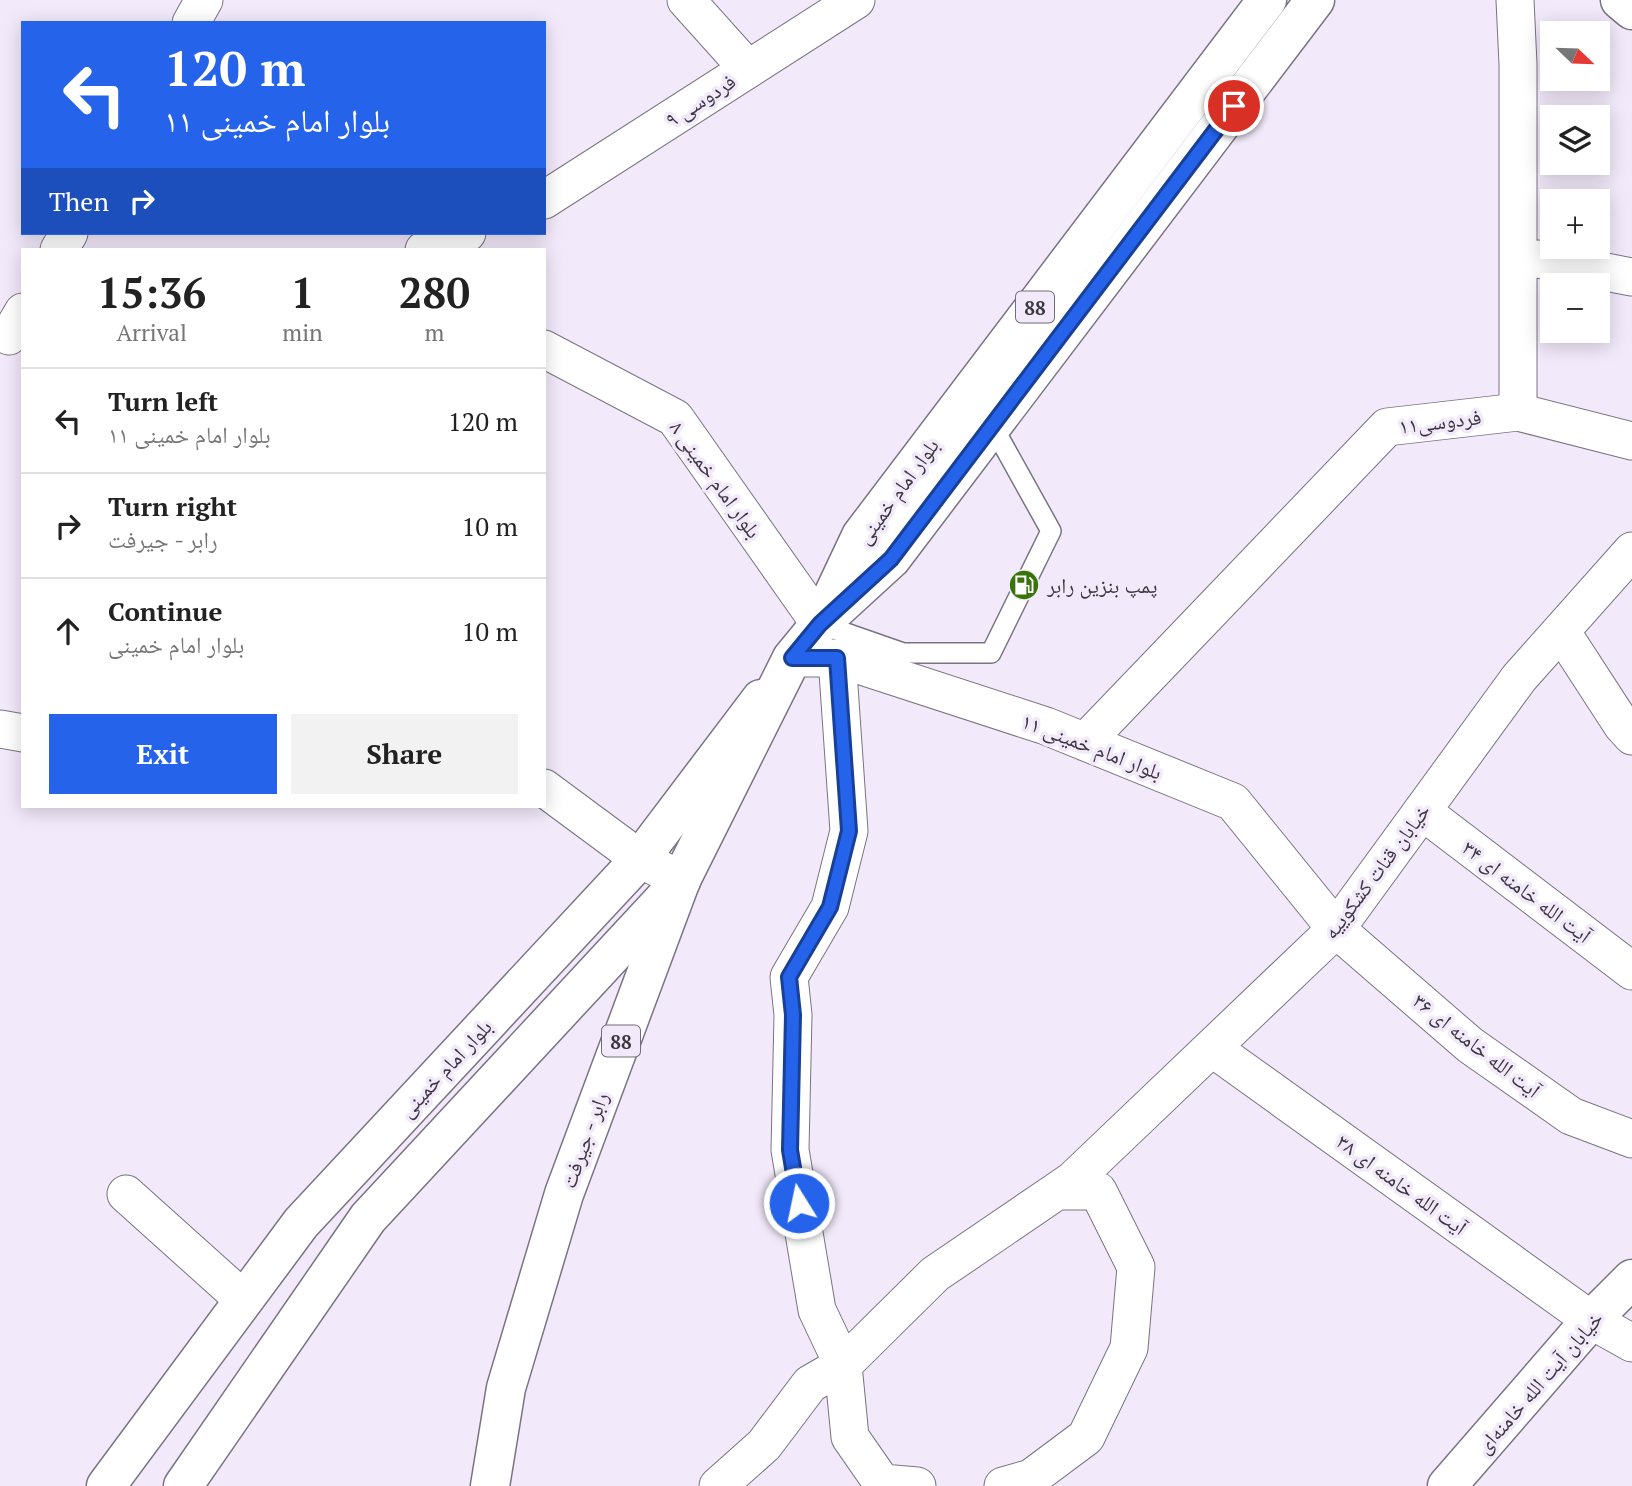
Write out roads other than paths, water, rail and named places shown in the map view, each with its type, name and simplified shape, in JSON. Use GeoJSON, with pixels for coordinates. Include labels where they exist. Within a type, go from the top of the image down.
{"type":"FeatureCollection","features":[{"type":"Feature","properties":{"kind":"main road","name":"بلوار امام خمینی"},"geometry":{"type":"LineString","coordinates":[[820,624],[861,536],[1267,0]]}},
{"type":"Feature","properties":{"kind":"main road","name":"بلوار امام خمینی"},"geometry":{"type":"LineString","coordinates":[[820,624],[891,559],[1315,0]]}},
{"type":"Feature","properties":{"kind":"main road"},"geometry":{"type":"LineString","coordinates":[[1620,0],[1632,10]]}},
{"type":"Feature","properties":{"kind":"main road","name":"رابر - جیرفت"},"geometry":{"type":"LineString","coordinates":[[490,1486],[506,1388],[564,1194],[681,880],[792,658],[820,624]]}},
{"type":"Feature","properties":{"kind":"main road","name":"بلوار امام خمینی"},"geometry":{"type":"LineString","coordinates":[[106,1486],[301,1223],[640,859],[792,658]]}},
{"type":"Feature","properties":{"kind":"main road"},"geometry":{"type":"LineString","coordinates":[[183,1486],[368,1218],[681,880]]}},
{"type":"Feature","properties":{"kind":"main road","name":"خیابان آیت الله خامنه‌ای"},"geometry":{"type":"LineString","coordinates":[[1447,1486],[1591,1320],[1632,1279]]}},
{"type":"Feature","properties":{"kind":"street"},"geometry":{"type":"LineString","coordinates":[[192,21],[204,0]]}},
{"type":"Feature","properties":{"kind":"street"},"geometry":{"type":"LineString","coordinates":[[686,0],[748,69]]}},
{"type":"Feature","properties":{"kind":"street","name":"فردوسی ۹"},"geometry":{"type":"LineString","coordinates":[[546,199],[856,0]]}},
{"type":"Feature","properties":{"kind":"street"},"geometry":{"type":"LineString","coordinates":[[1515,0],[1518,64],[1518,412],[1632,441]]}},
{"type":"Feature","properties":{"kind":"street"},"geometry":{"type":"LineString","coordinates":[[429,248],[462,235]]}},
{"type":"Feature","properties":{"kind":"street"},"geometry":{"type":"LineString","coordinates":[[1538,259],[1632,277]]}},
{"type":"Feature","properties":{"kind":"street","name":"بلوار امام خمینی ۸"},"geometry":{"type":"LineString","coordinates":[[546,350],[675,418],[820,624]]}},
{"type":"Feature","properties":{"kind":"street","name":"فردوسی۱۱"},"geometry":{"type":"LineString","coordinates":[[1085,742],[1387,427],[1518,412]]}},
{"type":"Feature","properties":{"kind":"street","name":"خیابان قنات کشکوییه"},"geometry":{"type":"LineString","coordinates":[[718,1486],[764,1445],[810,1384],[843,1364],[935,1274],[1073,1180],[1336,929],[1519,678],[1632,551]]}},
{"type":"Feature","properties":{"kind":"street"},"geometry":{"type":"LineString","coordinates":[[1561,631],[1622,725],[1632,736]]}},
{"type":"Feature","properties":{"kind":"street","name":"بلوار امام خمینی ۱۱"},"geometry":{"type":"LineString","coordinates":[[792,658],[837,658],[1046,726],[1233,802],[1336,929]]}},
{"type":"Feature","properties":{"kind":"street"},"geometry":{"type":"LineString","coordinates":[[837,658],[849,831],[830,907],[789,977],[793,1015],[790,1150],[817,1310],[843,1364],[850,1437],[882,1483],[917,1486]]}},
{"type":"Feature","properties":{"kind":"street"},"geometry":{"type":"LineString","coordinates":[[0,729],[21,733]]}},
{"type":"Feature","properties":{"kind":"street"},"geometry":{"type":"LineString","coordinates":[[546,789],[640,859],[681,880]]}},
{"type":"Feature","properties":{"kind":"street","name":"آیت الله خامنه ای ۳۴"},"geometry":{"type":"LineString","coordinates":[[1422,811],[1632,971]]}},
{"type":"Feature","properties":{"kind":"street","name":"آیت الله خامنه ای ۳۶"},"geometry":{"type":"LineString","coordinates":[[1336,929],[1470,1045],[1571,1116],[1632,1139]]}},
{"type":"Feature","properties":{"kind":"street","name":"آیت الله خامنه ای ۳۸"},"geometry":{"type":"LineString","coordinates":[[1212,1048],[1591,1320],[1632,1343]]}},
{"type":"Feature","properties":{"kind":"street"},"geometry":{"type":"LineString","coordinates":[[1021,1483],[1086,1437],[1129,1348],[1136,1267],[1098,1191],[1057,1191]]}},
{"type":"Feature","properties":{"kind":"street"},"geometry":{"type":"LineString","coordinates":[[126,1194],[244,1300]]}},
{"type":"Feature","properties":{"kind":"lane"},"geometry":{"type":"LineString","coordinates":[[820,624],[903,653],[991,653],[1051,531],[992,425]]}},
{"type":"Feature","properties":{"kind":"place","name":"پمپ بنزین رابر"},"geometry":{"type":"Point","coordinates":[1024,585]}}]}
